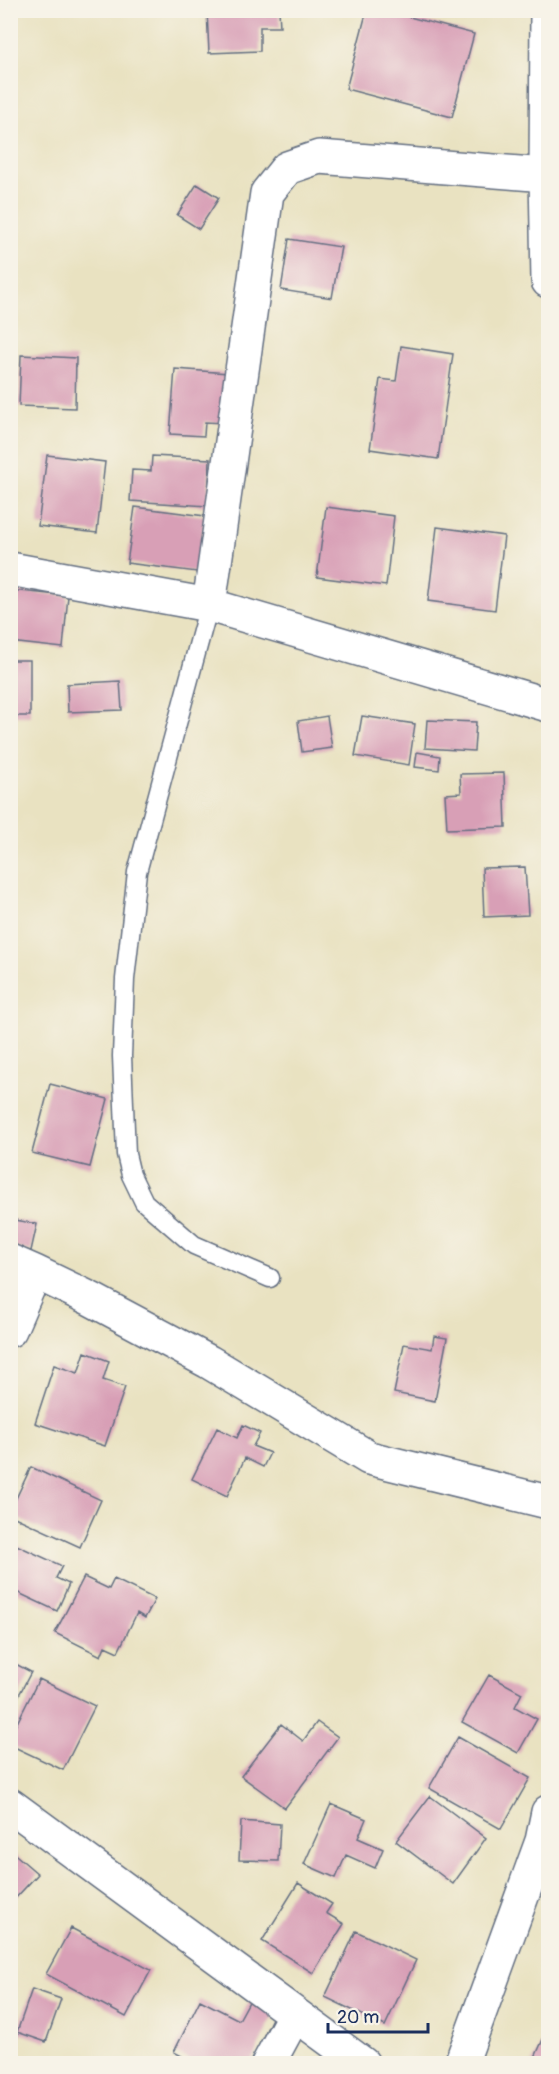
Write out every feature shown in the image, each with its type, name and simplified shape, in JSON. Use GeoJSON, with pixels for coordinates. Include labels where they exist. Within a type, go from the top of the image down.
{"type":"FeatureCollection","features":[{"type":"Feature","properties":{"kind":"street"},"geometry":{"type":"LineString","coordinates":[[547,10],[546,176],[549,281]]}},
{"type":"Feature","properties":{"kind":"street"},"geometry":{"type":"LineString","coordinates":[[209,605],[267,193],[287,168],[319,157],[546,176]]}},
{"type":"Feature","properties":{"kind":"street"},"geometry":{"type":"LineString","coordinates":[[10,569],[209,605],[549,705]]}},
{"type":"Feature","properties":{"kind":"street"},"geometry":{"type":"LineString","coordinates":[[10,1330],[23,1266],[91,1299],[209,1362],[369,1458],[549,1502]]}},
{"type":"Feature","properties":{"kind":"street"},"geometry":{"type":"LineString","coordinates":[[10,1805],[363,2064]]}},
{"type":"Feature","properties":{"kind":"street"},"geometry":{"type":"LineString","coordinates":[[461,2064],[542,1841],[549,1812]]}},
{"type":"Feature","properties":{"kind":"street"},"geometry":{"type":"LineString","coordinates":[[268,2064],[295,2014]]}},
{"type":"Feature","properties":{"kind":"lane"},"geometry":{"type":"LineString","coordinates":[[209,605],[136,883],[125,979],[122,1056],[126,1154],[131,1175],[144,1203],[194,1245],[270,1278]]}},
{"type":"Feature","properties":{"kind":"building"},"geometry":{"type":"Polygon","coordinates":[[[207,10],[279,10],[280,27],[260,27],[260,51],[209,53],[207,10]]]}},
{"type":"Feature","properties":{"kind":"building"},"geometry":{"type":"Polygon","coordinates":[[[367,10],[383,10],[474,34],[452,117],[346,89],[367,10]]]}},
{"type":"Feature","properties":{"kind":"building"},"geometry":{"type":"Polygon","coordinates":[[[197,184],[219,198],[199,229],[177,215],[197,184]]]}},
{"type":"Feature","properties":{"kind":"building"},"geometry":{"type":"Polygon","coordinates":[[[289,239],[341,247],[332,298],[281,290],[289,239]]]}},
{"type":"Feature","properties":{"kind":"building"},"geometry":{"type":"Polygon","coordinates":[[[401,346],[453,354],[438,459],[370,449],[380,379],[396,381],[401,346]]]}},
{"type":"Feature","properties":{"kind":"building"},"geometry":{"type":"Polygon","coordinates":[[[21,355],[76,358],[75,408],[19,406],[21,355]]]}},
{"type":"Feature","properties":{"kind":"building"},"geometry":{"type":"Polygon","coordinates":[[[175,369],[228,373],[224,423],[205,422],[204,436],[170,434],[175,369]]]}},
{"type":"Feature","properties":{"kind":"building"},"geometry":{"type":"Polygon","coordinates":[[[47,455],[105,462],[97,533],[38,526],[47,455]]]}},
{"type":"Feature","properties":{"kind":"building"},"geometry":{"type":"Polygon","coordinates":[[[152,456],[210,459],[208,506],[130,501],[132,470],[151,471],[152,456]]]}},
{"type":"Feature","properties":{"kind":"building"},"geometry":{"type":"Polygon","coordinates":[[[135,507],[205,516],[197,572],[127,563],[135,507]]]}},
{"type":"Feature","properties":{"kind":"building"},"geometry":{"type":"Polygon","coordinates":[[[326,507],[394,516],[386,586],[317,577],[326,507]]]}},
{"type":"Feature","properties":{"kind":"building"},"geometry":{"type":"Polygon","coordinates":[[[437,527],[504,536],[495,610],[428,601],[437,527]]]}},
{"type":"Feature","properties":{"kind":"building"},"geometry":{"type":"Polygon","coordinates":[[[10,590],[68,596],[63,648],[10,642],[10,590]]]}},
{"type":"Feature","properties":{"kind":"building"},"geometry":{"type":"Polygon","coordinates":[[[10,660],[30,660],[30,716],[10,716],[10,660]]]}},
{"type":"Feature","properties":{"kind":"building"},"geometry":{"type":"Polygon","coordinates":[[[120,681],[122,710],[68,712],[67,684],[120,681]]]}},
{"type":"Feature","properties":{"kind":"building"},"geometry":{"type":"Polygon","coordinates":[[[327,716],[332,748],[302,752],[298,721],[327,716]]]}},
{"type":"Feature","properties":{"kind":"building"},"geometry":{"type":"Polygon","coordinates":[[[362,716],[415,724],[409,765],[355,756],[362,716]]]}},
{"type":"Feature","properties":{"kind":"building"},"geometry":{"type":"Polygon","coordinates":[[[427,720],[476,722],[474,751],[425,748],[427,720]]]}},
{"type":"Feature","properties":{"kind":"building"},"geometry":{"type":"Polygon","coordinates":[[[417,752],[440,756],[439,770],[415,767],[417,752]]]}},
{"type":"Feature","properties":{"kind":"building"},"geometry":{"type":"Polygon","coordinates":[[[504,773],[506,827],[447,829],[445,794],[461,793],[460,774],[504,773]]]}},
{"type":"Feature","properties":{"kind":"building"},"geometry":{"type":"Polygon","coordinates":[[[525,867],[528,915],[484,917],[482,868],[525,867]]]}},
{"type":"Feature","properties":{"kind":"building"},"geometry":{"type":"Polygon","coordinates":[[[50,1084],[108,1099],[90,1167],[32,1153],[50,1084]]]}},
{"type":"Feature","properties":{"kind":"building"},"geometry":{"type":"Polygon","coordinates":[[[10,1219],[37,1224],[31,1251],[10,1247],[10,1219]]]}},
{"type":"Feature","properties":{"kind":"building"},"geometry":{"type":"Polygon","coordinates":[[[434,1336],[447,1338],[435,1401],[394,1393],[404,1344],[432,1349],[434,1336]]]}},
{"type":"Feature","properties":{"kind":"building"},"geometry":{"type":"Polygon","coordinates":[[[85,1352],[109,1361],[103,1380],[125,1387],[105,1446],[35,1423],[54,1365],[78,1373],[85,1352]]]}},
{"type":"Feature","properties":{"kind":"building"},"geometry":{"type":"Polygon","coordinates":[[[243,1425],[260,1433],[253,1446],[270,1453],[263,1467],[245,1458],[227,1496],[192,1479],[217,1428],[237,1438],[243,1425]]]}},
{"type":"Feature","properties":{"kind":"building"},"geometry":{"type":"Polygon","coordinates":[[[31,1467],[101,1500],[80,1547],[10,1515],[31,1467]]]}},
{"type":"Feature","properties":{"kind":"building"},"geometry":{"type":"Polygon","coordinates":[[[10,1542],[62,1566],[56,1578],[69,1584],[57,1611],[10,1589],[10,1542]]]}},
{"type":"Feature","properties":{"kind":"building"},"geometry":{"type":"Polygon","coordinates":[[[84,1577],[109,1589],[114,1579],[155,1599],[145,1618],[137,1613],[118,1652],[105,1646],[101,1656],[55,1633],[84,1577]]]}},
{"type":"Feature","properties":{"kind":"building"},"geometry":{"type":"Polygon","coordinates":[[[10,1661],[31,1672],[10,1712],[10,1661]]]}},
{"type":"Feature","properties":{"kind":"building"},"geometry":{"type":"Polygon","coordinates":[[[489,1675],[522,1693],[515,1707],[537,1719],[518,1753],[462,1722],[489,1675]]]}},
{"type":"Feature","properties":{"kind":"building"},"geometry":{"type":"Polygon","coordinates":[[[39,1679],[95,1706],[63,1770],[10,1745],[10,1737],[39,1679]]]}},
{"type":"Feature","properties":{"kind":"building"},"geometry":{"type":"Polygon","coordinates":[[[317,1722],[338,1737],[285,1808],[241,1776],[281,1724],[303,1741],[317,1722]]]}},
{"type":"Feature","properties":{"kind":"building"},"geometry":{"type":"Polygon","coordinates":[[[458,1737],[530,1778],[501,1829],[429,1788],[458,1737]]]}},
{"type":"Feature","properties":{"kind":"building"},"geometry":{"type":"Polygon","coordinates":[[[430,1796],[486,1838],[453,1884],[396,1841],[430,1796]]]}},
{"type":"Feature","properties":{"kind":"building"},"geometry":{"type":"Polygon","coordinates":[[[331,1804],[366,1819],[358,1838],[383,1849],[375,1868],[346,1855],[336,1878],[304,1864],[331,1804]]]}},
{"type":"Feature","properties":{"kind":"building"},"geometry":{"type":"Polygon","coordinates":[[[241,1821],[280,1824],[278,1861],[239,1860],[241,1821]]]}},
{"type":"Feature","properties":{"kind":"building"},"geometry":{"type":"Polygon","coordinates":[[[10,1850],[38,1874],[10,1904],[10,1850]]]}},
{"type":"Feature","properties":{"kind":"building"},"geometry":{"type":"Polygon","coordinates":[[[298,1883],[332,1904],[326,1913],[344,1924],[313,1973],[262,1941],[298,1883]]]}},
{"type":"Feature","properties":{"kind":"building"},"geometry":{"type":"Polygon","coordinates":[[[71,1928],[151,1970],[126,2017],[46,1974],[71,1928]]]}},
{"type":"Feature","properties":{"kind":"building"},"geometry":{"type":"Polygon","coordinates":[[[356,1931],[416,1960],[385,2026],[325,1997],[356,1931]]]}},
{"type":"Feature","properties":{"kind":"building"},"geometry":{"type":"Polygon","coordinates":[[[32,1989],[61,1999],[46,2042],[17,2032],[32,1989]]]}},
{"type":"Feature","properties":{"kind":"building"},"geometry":{"type":"Polygon","coordinates":[[[200,2000],[239,2020],[250,2000],[275,2012],[250,2064],[196,2064],[174,2052],[200,2000]]]}},
{"type":"Feature","properties":{"kind":"building"},"geometry":{"type":"Polygon","coordinates":[[[545,2035],[548,2036],[548,2064],[532,2064],[545,2035]]]}}]}
